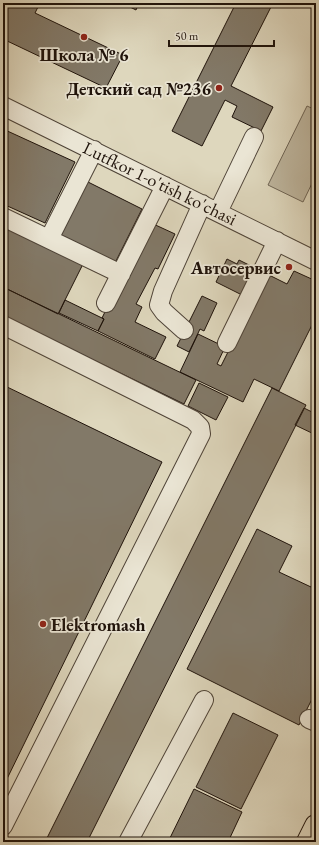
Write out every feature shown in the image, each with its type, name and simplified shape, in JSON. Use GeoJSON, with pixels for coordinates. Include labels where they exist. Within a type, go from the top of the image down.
{"type":"FeatureCollection","features":[{"type":"Feature","properties":{"kind":"main road"},"geometry":{"type":"LineString","coordinates":[[308,842],[316,826]]}},
{"type":"Feature","properties":{"kind":"street","name":"Lutfkor 1-o'tish ko'chasi"},"geometry":{"type":"LineString","coordinates":[[3,106],[316,261]]}},
{"type":"Feature","properties":{"kind":"street"},"geometry":{"type":"LineString","coordinates":[[184,330],[164,312],[159,305],[163,291],[210,208],[254,137]]}},
{"type":"Feature","properties":{"kind":"street"},"geometry":{"type":"LineString","coordinates":[[49,239],[94,150]]}},
{"type":"Feature","properties":{"kind":"street"},"geometry":{"type":"LineString","coordinates":[[106,303],[165,186]]}},
{"type":"Feature","properties":{"kind":"street"},"geometry":{"type":"LineString","coordinates":[[3,217],[121,274]]}},
{"type":"Feature","properties":{"kind":"street"},"geometry":{"type":"LineString","coordinates":[[227,343],[277,241]]}},
{"type":"Feature","properties":{"kind":"street"},"geometry":{"type":"LineString","coordinates":[[3,325],[193,420],[200,427],[201,434],[3,826]]}},
{"type":"Feature","properties":{"kind":"street"},"geometry":{"type":"LineString","coordinates":[[128,842],[204,700]]}},
{"type":"Feature","properties":{"kind":"shaded area"},"geometry":{"type":"Polygon","coordinates":[[[307,106],[316,110],[316,175],[303,202],[268,185],[307,106]]]}},
{"type":"Feature","properties":{"kind":"building"},"geometry":{"type":"Polygon","coordinates":[[[3,3],[40,3],[35,13],[123,55],[106,88],[3,39],[3,3]]]}},
{"type":"Feature","properties":{"kind":"building"},"geometry":{"type":"Polygon","coordinates":[[[122,3],[139,3],[136,10],[122,3]]]}},
{"type":"Feature","properties":{"kind":"building"},"geometry":{"type":"Polygon","coordinates":[[[236,3],[273,3],[231,86],[273,107],[261,131],[232,117],[237,106],[225,100],[202,146],[172,131],[236,3]]]}},
{"type":"Feature","properties":{"kind":"building"},"geometry":{"type":"Polygon","coordinates":[[[3,129],[75,162],[45,223],[3,204],[3,129]]]}},
{"type":"Feature","properties":{"kind":"building"},"geometry":{"type":"Polygon","coordinates":[[[86,181],[142,209],[113,267],[57,238],[86,181]]]}},
{"type":"Feature","properties":{"kind":"building"},"geometry":{"type":"Polygon","coordinates":[[[149,222],[175,234],[158,269],[155,268],[136,304],[142,307],[135,322],[166,337],[155,359],[98,331],[104,319],[102,318],[149,222]]]}},
{"type":"Feature","properties":{"kind":"building"},"geometry":{"type":"Polygon","coordinates":[[[3,225],[83,264],[58,314],[3,287],[3,225]]]}},
{"type":"Feature","properties":{"kind":"building"},"geometry":{"type":"Polygon","coordinates":[[[227,259],[237,264],[239,260],[259,270],[246,297],[216,282],[227,259]]]}},
{"type":"Feature","properties":{"kind":"building"},"geometry":{"type":"Polygon","coordinates":[[[294,271],[316,281],[316,317],[279,391],[254,379],[243,402],[180,372],[198,334],[225,347],[217,364],[221,366],[267,274],[287,284],[294,271]]]}},
{"type":"Feature","properties":{"kind":"building"},"geometry":{"type":"Polygon","coordinates":[[[3,287],[196,380],[184,404],[3,316],[3,287]]]}},
{"type":"Feature","properties":{"kind":"building"},"geometry":{"type":"Polygon","coordinates":[[[202,296],[217,303],[204,331],[200,329],[189,352],[177,346],[202,296]]]}},
{"type":"Feature","properties":{"kind":"building"},"geometry":{"type":"Polygon","coordinates":[[[65,300],[104,319],[98,331],[59,313],[65,300]]]}},
{"type":"Feature","properties":{"kind":"building"},"geometry":{"type":"Polygon","coordinates":[[[199,383],[228,397],[216,420],[188,406],[199,383]]]}},
{"type":"Feature","properties":{"kind":"building","name":"Elektromash"},"geometry":{"type":"Polygon","coordinates":[[[3,385],[162,462],[3,787],[3,385]]]}},
{"type":"Feature","properties":{"kind":"building"},"geometry":{"type":"Polygon","coordinates":[[[272,388],[306,405],[87,842],[45,842],[272,388]]]}},
{"type":"Feature","properties":{"kind":"building"},"geometry":{"type":"Polygon","coordinates":[[[304,408],[316,414],[316,435],[295,425],[304,408]]]}},
{"type":"Feature","properties":{"kind":"building"},"geometry":{"type":"Polygon","coordinates":[[[257,529],[292,546],[279,572],[311,587],[316,578],[316,691],[299,725],[187,669],[257,529]]]}},
{"type":"Feature","properties":{"kind":"building"},"geometry":{"type":"Polygon","coordinates":[[[233,713],[278,735],[241,809],[196,787],[233,713]]]}},
{"type":"Feature","properties":{"kind":"building"},"geometry":{"type":"Polygon","coordinates":[[[194,789],[242,812],[228,842],[168,842],[194,789]]]}},
{"type":"Feature","properties":{"kind":"place","name":"Школа № 6"},"geometry":{"type":"Point","coordinates":[84,37]}},
{"type":"Feature","properties":{"kind":"place","name":"Детский сад №236"},"geometry":{"type":"Point","coordinates":[219,88]}},
{"type":"Feature","properties":{"kind":"place","name":"Автосервис"},"geometry":{"type":"Point","coordinates":[289,267]}},
{"type":"Feature","properties":{"kind":"place","name":"Elektromash"},"geometry":{"type":"Point","coordinates":[43,624]}}]}
